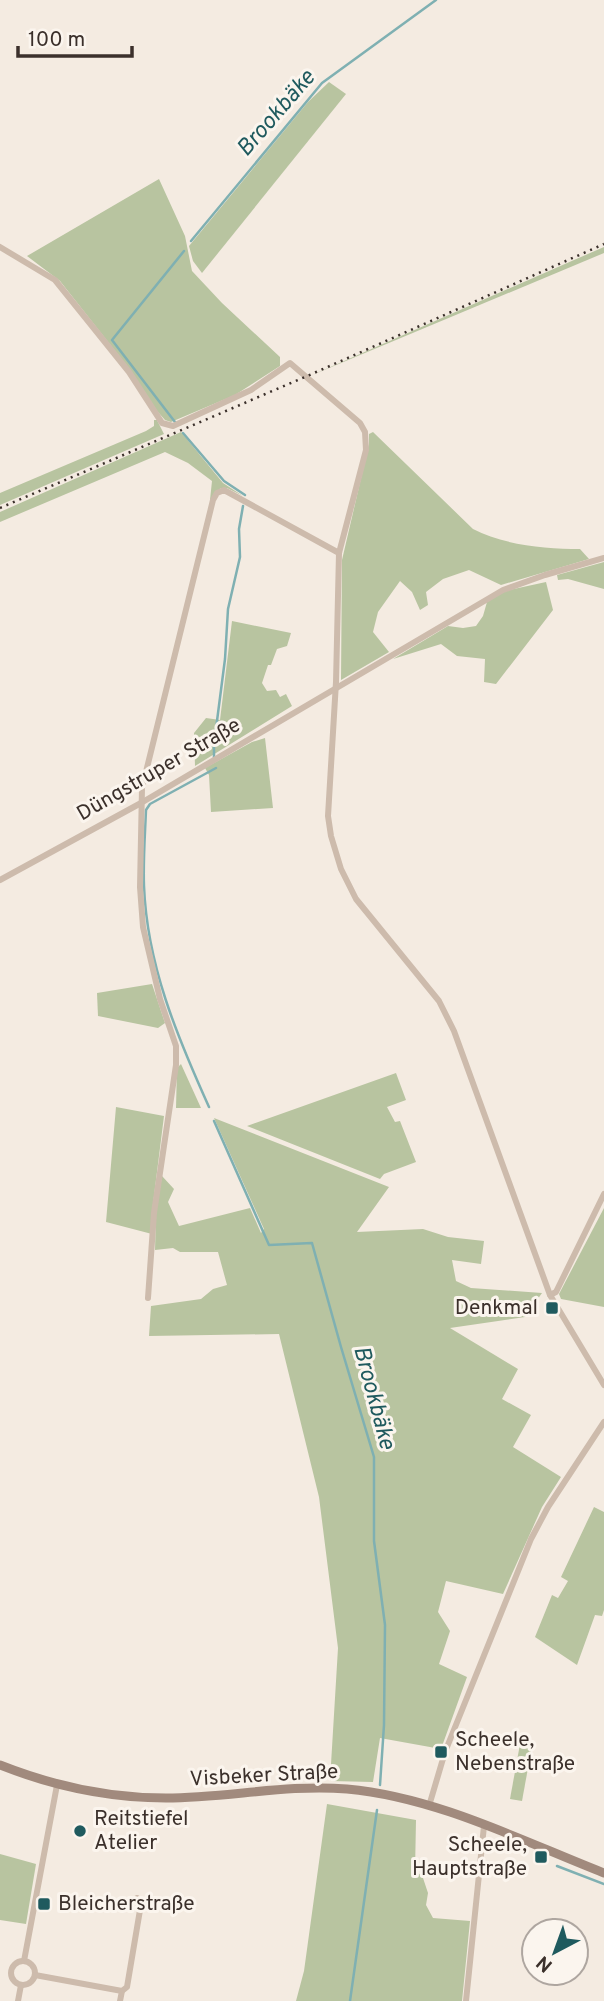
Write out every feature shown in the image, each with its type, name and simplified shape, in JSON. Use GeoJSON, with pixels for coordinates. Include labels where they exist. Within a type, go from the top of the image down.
{"type":"FeatureCollection","features":[{"type":"Feature","properties":{"kind":"main road","name":"Visbeker Straße"},"geometry":{"type":"LineString","coordinates":[[0,1765],[57,1785],[104,1794],[165,1798],[288,1789],[331,1788],[370,1792],[429,1806],[604,1873]]}},
{"type":"Feature","properties":{"kind":"street"},"geometry":{"type":"LineString","coordinates":[[0,247],[36,267],[62,287],[129,372],[162,423],[173,426],[240,395],[289,363],[360,423],[365,432],[366,450],[339,553],[328,816],[337,858],[362,907],[439,1001],[454,1031],[550,1295],[604,1385]]}},
{"type":"Feature","properties":{"kind":"street"},"geometry":{"type":"LineString","coordinates":[[148,1298],[154,1213],[176,1065],[176,1046],[160,999],[143,926],[140,887],[142,788],[217,493],[224,490],[339,553]]}},
{"type":"Feature","properties":{"kind":"street","name":"Düngstruper Straße"},"geometry":{"type":"LineString","coordinates":[[0,880],[141,803],[503,590],[604,558]]}},
{"type":"Feature","properties":{"kind":"street"},"geometry":{"type":"LineString","coordinates":[[550,1295],[556,1292],[604,1194]]}},
{"type":"Feature","properties":{"kind":"street"},"geometry":{"type":"LineString","coordinates":[[429,1806],[449,1741],[531,1539],[548,1507],[604,1422]]}},
{"type":"Feature","properties":{"kind":"street"},"geometry":{"type":"LineString","coordinates":[[24,1961],[57,1785]]}},
{"type":"Feature","properties":{"kind":"street"},"geometry":{"type":"LineString","coordinates":[[466,2001],[484,1826]]}},
{"type":"Feature","properties":{"kind":"street"},"geometry":{"type":"LineString","coordinates":[[120,2001],[122,1991],[127,1987],[140,1910],[137,1898]]}},
{"type":"Feature","properties":{"kind":"street"},"geometry":{"type":"LineString","coordinates":[[24,1961],[33,1967],[35,1975]]}},
{"type":"Feature","properties":{"kind":"street"},"geometry":{"type":"LineString","coordinates":[[24,1961],[14,1964],[12,1979],[21,1985],[28,1984],[35,1975]]}},
{"type":"Feature","properties":{"kind":"street"},"geometry":{"type":"LineString","coordinates":[[35,1975],[122,1991]]}},
{"type":"Feature","properties":{"kind":"street"},"geometry":{"type":"LineString","coordinates":[[19,2001],[21,1985]]}},
{"type":"Feature","properties":{"kind":"green space"},"geometry":{"type":"Polygon","coordinates":[[[329,82],[346,94],[202,273],[193,261],[189,246],[308,102],[329,82]]]}},
{"type":"Feature","properties":{"kind":"green space"},"geometry":{"type":"Polygon","coordinates":[[[159,179],[185,236],[192,271],[280,357],[280,366],[235,395],[171,422],[165,420],[157,411],[131,371],[60,281],[27,256],[159,179]]]}},
{"type":"Feature","properties":{"kind":"green space"},"geometry":{"type":"Polygon","coordinates":[[[604,247],[604,253],[310,376],[574,260],[604,247]]]}},
{"type":"Feature","properties":{"kind":"green space"},"geometry":{"type":"Polygon","coordinates":[[[154,420],[157,420],[164,434],[0,505],[0,493],[146,431],[154,426],[154,420]]]}},
{"type":"Feature","properties":{"kind":"green space"},"geometry":{"type":"Polygon","coordinates":[[[181,432],[223,483],[243,496],[221,488],[210,500],[212,481],[188,463],[165,452],[0,522],[0,512],[181,432]]]}},
{"type":"Feature","properties":{"kind":"green space"},"geometry":{"type":"Polygon","coordinates":[[[373,432],[473,529],[498,539],[525,545],[580,549],[589,559],[501,585],[469,570],[443,579],[426,592],[428,605],[420,610],[412,592],[400,581],[378,612],[373,632],[389,652],[341,680],[342,560],[369,434],[373,432]]]}},
{"type":"Feature","properties":{"kind":"green space"},"geometry":{"type":"Polygon","coordinates":[[[604,562],[604,589],[568,579],[558,580],[557,575],[604,562]]]}},
{"type":"Feature","properties":{"kind":"green space"},"geometry":{"type":"Polygon","coordinates":[[[546,582],[553,610],[496,684],[484,682],[485,659],[457,656],[441,644],[393,659],[448,626],[476,626],[483,616],[487,602],[505,591],[546,582]]]}},
{"type":"Feature","properties":{"kind":"green space"},"geometry":{"type":"Polygon","coordinates":[[[232,621],[291,633],[287,646],[277,649],[262,683],[267,691],[276,690],[280,697],[286,694],[292,706],[195,766],[194,733],[206,718],[220,720],[232,621]]]}},
{"type":"Feature","properties":{"kind":"green space"},"geometry":{"type":"Polygon","coordinates":[[[265,738],[273,808],[211,812],[209,775],[205,768],[252,742],[265,738]]]}},
{"type":"Feature","properties":{"kind":"green space"},"geometry":{"type":"Polygon","coordinates":[[[152,984],[165,1023],[158,1028],[98,1016],[97,993],[152,984]]]}},
{"type":"Feature","properties":{"kind":"green space"},"geometry":{"type":"Polygon","coordinates":[[[181,1064],[201,1108],[176,1108],[177,1068],[181,1064]]]}},
{"type":"Feature","properties":{"kind":"green space"},"geometry":{"type":"Polygon","coordinates":[[[396,1073],[406,1100],[387,1107],[395,1122],[400,1121],[416,1162],[384,1174],[380,1179],[247,1126],[396,1073]]]}},
{"type":"Feature","properties":{"kind":"green space"},"geometry":{"type":"Polygon","coordinates":[[[116,1107],[164,1116],[152,1212],[152,1234],[106,1222],[116,1107]]]}},
{"type":"Feature","properties":{"kind":"green space"},"geometry":{"type":"Polygon","coordinates":[[[214,1118],[389,1187],[357,1232],[423,1229],[448,1237],[484,1241],[481,1264],[452,1260],[456,1281],[471,1288],[542,1293],[525,1317],[450,1328],[518,1369],[502,1399],[531,1415],[513,1447],[561,1477],[542,1507],[503,1594],[446,1581],[438,1612],[450,1631],[439,1664],[467,1677],[441,1749],[380,1738],[373,1782],[330,1781],[338,1648],[319,1497],[279,1334],[149,1336],[151,1306],[201,1299],[213,1289],[227,1285],[218,1252],[180,1252],[173,1248],[155,1250],[156,1213],[162,1176],[174,1189],[168,1202],[179,1226],[250,1208],[261,1233],[264,1229],[214,1118]]]}},
{"type":"Feature","properties":{"kind":"green space"},"geometry":{"type":"Polygon","coordinates":[[[604,1208],[604,1307],[561,1299],[559,1294],[604,1208]]]}},
{"type":"Feature","properties":{"kind":"green space"},"geometry":{"type":"Polygon","coordinates":[[[594,1507],[604,1512],[604,1610],[602,1616],[595,1615],[577,1665],[535,1637],[552,1595],[558,1598],[568,1581],[561,1577],[594,1507]]]}},
{"type":"Feature","properties":{"kind":"green space"},"geometry":{"type":"Polygon","coordinates":[[[520,1744],[532,1746],[522,1801],[510,1799],[520,1744]]]}},
{"type":"Feature","properties":{"kind":"green space"},"geometry":{"type":"Polygon","coordinates":[[[327,1804],[416,1820],[415,1872],[422,1875],[428,1893],[426,1905],[433,1918],[470,1921],[462,2001],[296,2001],[304,1971],[327,1804]]]}},
{"type":"Feature","properties":{"kind":"green space"},"geometry":{"type":"Polygon","coordinates":[[[0,1854],[36,1864],[26,1924],[0,1920],[0,1854]]]}},
{"type":"Feature","properties":{"kind":"waterway","name":"Brookbäke"},"geometry":{"type":"LineString","coordinates":[[191,241],[322,83],[436,0]]}},
{"type":"Feature","properties":{"kind":"waterway","name":"Brookbäke"},"geometry":{"type":"LineString","coordinates":[[175,422],[112,340],[184,251]]}},
{"type":"Feature","properties":{"kind":"waterway","name":"Brookbäke"},"geometry":{"type":"LineString","coordinates":[[183,433],[224,481],[245,495]]}},
{"type":"Feature","properties":{"kind":"waterway","name":"Brookbäke"},"geometry":{"type":"LineString","coordinates":[[214,758],[228,609],[240,557],[239,529],[243,506]]}},
{"type":"Feature","properties":{"kind":"waterway","name":"Brookbäke"},"geometry":{"type":"LineString","coordinates":[[209,1107],[175,1027],[157,972],[146,915],[144,858],[146,810],[150,804],[216,768]]}},
{"type":"Feature","properties":{"kind":"waterway","name":"Brookbäke"},"geometry":{"type":"LineString","coordinates":[[214,1121],[269,1245],[312,1243],[374,1457],[374,1541],[385,1625],[384,1725],[380,1785]]}},
{"type":"Feature","properties":{"kind":"waterway","name":"Brookbäke"},"geometry":{"type":"LineString","coordinates":[[350,2001],[377,1810]]}},
{"type":"Feature","properties":{"kind":"waterway"},"geometry":{"type":"LineString","coordinates":[[557,1866],[604,1884]]}},
{"type":"Feature","properties":{"kind":"railway"},"geometry":{"type":"LineString","coordinates":[[0,508],[305,377],[604,244]]}},
{"type":"Feature","properties":{"kind":"place","name":"Denkmal"},"geometry":{"type":"Point","coordinates":[552,1308]}},
{"type":"Feature","properties":{"kind":"place","name":"Scheele, Nebenstraße"},"geometry":{"type":"Point","coordinates":[441,1752]}},
{"type":"Feature","properties":{"kind":"place","name":"Reitstiefel Atelier"},"geometry":{"type":"Point","coordinates":[80,1831]}},
{"type":"Feature","properties":{"kind":"place","name":"Scheele, Hauptstraße"},"geometry":{"type":"Point","coordinates":[541,1857]}},
{"type":"Feature","properties":{"kind":"place","name":"Bleicherstraße"},"geometry":{"type":"Point","coordinates":[44,1904]}}]}
